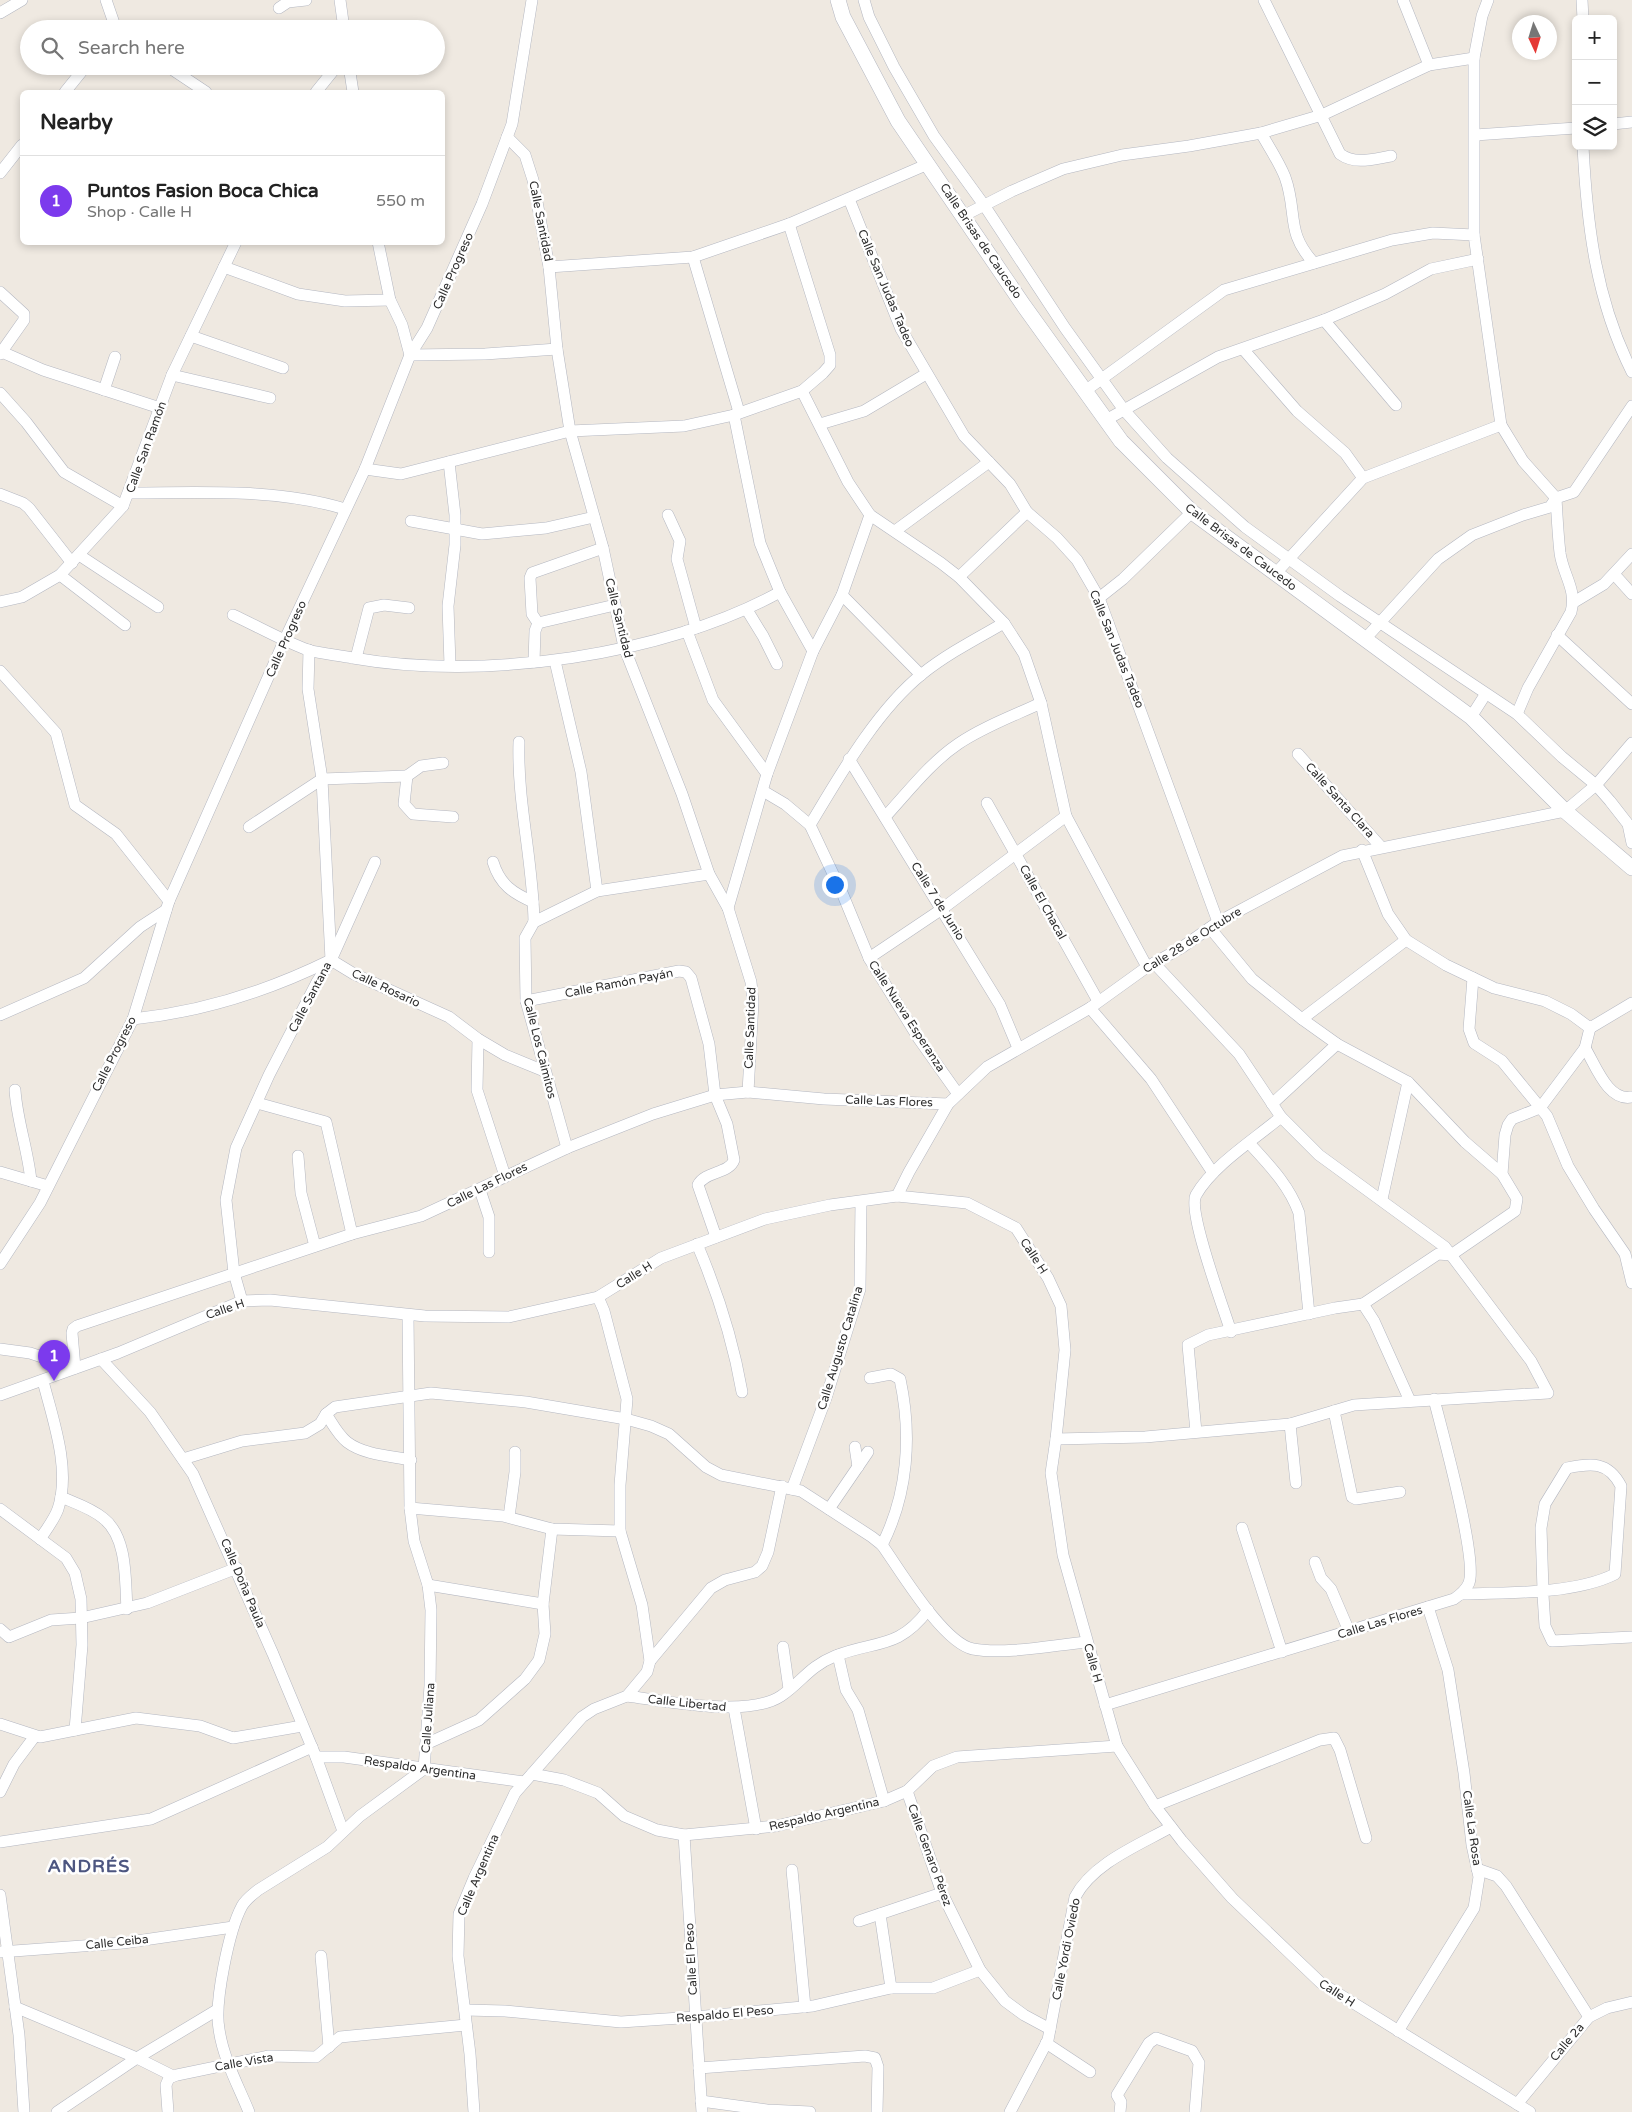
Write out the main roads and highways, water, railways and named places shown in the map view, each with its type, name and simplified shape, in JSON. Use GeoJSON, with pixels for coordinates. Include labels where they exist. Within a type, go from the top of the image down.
{"type":"FeatureCollection","features":[{"type":"Feature","properties":{"kind":"place","name":"Puntos Fasion Boca Chica"},"geometry":{"type":"Point","coordinates":[54,1381]}},
{"type":"Feature","properties":{"kind":"district","name":"ANDRÉS"},"geometry":{"type":"Point","coordinates":[89,1866]}}]}
